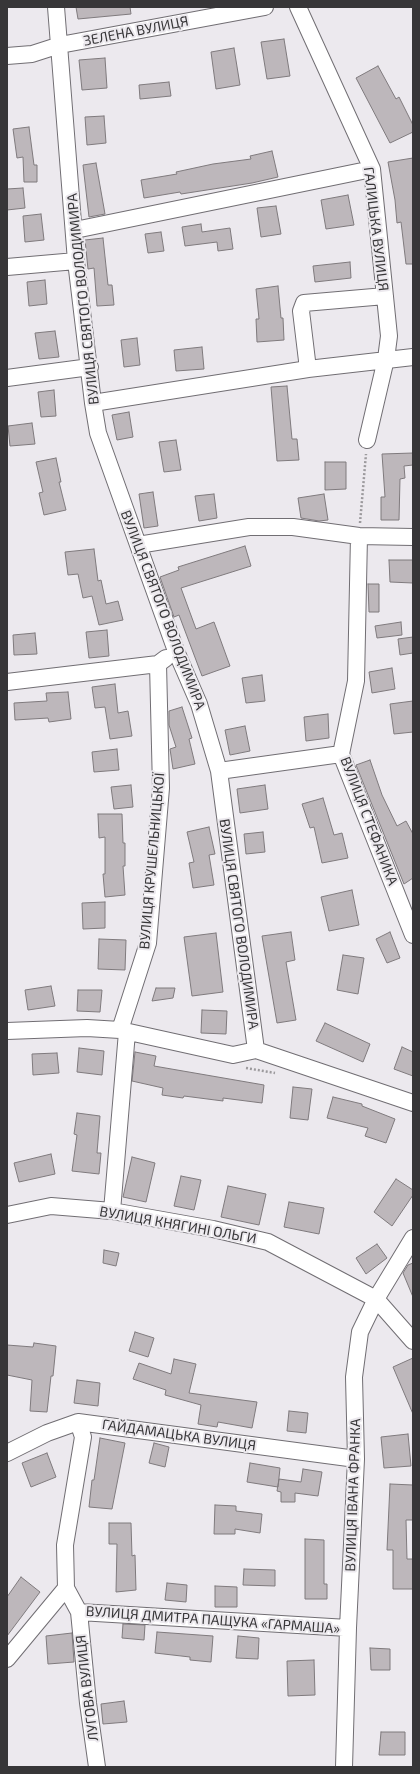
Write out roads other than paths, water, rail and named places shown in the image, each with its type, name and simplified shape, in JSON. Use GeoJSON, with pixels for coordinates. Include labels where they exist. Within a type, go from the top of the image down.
{"type":"FeatureCollection","features":[{"type":"Feature","properties":{"kind":"street","name":"ВУЛИЦЯ СВЯТОГО ВОЛОДИМИРА"},"geometry":{"type":"LineString","coordinates":[[56,7],[75,230],[76,261],[98,433],[176,651],[200,704],[218,770],[256,1050]]}},
{"type":"Feature","properties":{"kind":"street","name":"ЗЕЛЕНА ВУЛИЦЯ"},"geometry":{"type":"LineString","coordinates":[[7,56],[32,54],[60,45],[265,7]]}},
{"type":"Feature","properties":{"kind":"street","name":"ГАЛИЦЬКА ВУЛИЦЯ"},"geometry":{"type":"LineString","coordinates":[[298,7],[372,169],[389,336],[386,359],[367,440]]}},
{"type":"Feature","properties":{"kind":"street"},"geometry":{"type":"LineString","coordinates":[[75,230],[372,169]]}},
{"type":"Feature","properties":{"kind":"street"},"geometry":{"type":"LineString","coordinates":[[7,267],[76,261]]}},
{"type":"Feature","properties":{"kind":"street"},"geometry":{"type":"LineString","coordinates":[[308,369],[301,311],[304,303],[385,296]]}},
{"type":"Feature","properties":{"kind":"street"},"geometry":{"type":"LineString","coordinates":[[93,403],[308,369],[413,357]]}},
{"type":"Feature","properties":{"kind":"street"},"geometry":{"type":"LineString","coordinates":[[7,378],[90,367]]}},
{"type":"Feature","properties":{"kind":"street"},"geometry":{"type":"LineString","coordinates":[[138,545],[249,527],[293,527],[359,536],[413,537]]}},
{"type":"Feature","properties":{"kind":"street","name":"ВУЛИЦЯ СТЕФАНИКА"},"geometry":{"type":"LineString","coordinates":[[359,536],[356,681],[342,754],[413,935]]}},
{"type":"Feature","properties":{"kind":"street"},"geometry":{"type":"LineString","coordinates":[[7,682],[158,664],[176,651]]}},
{"type":"Feature","properties":{"kind":"street","name":"ВУЛИЦЯ КРУШЕЛЬНИЦЬКОЇ"},"geometry":{"type":"LineString","coordinates":[[112,1211],[124,1031],[148,943],[161,788],[158,664]]}},
{"type":"Feature","properties":{"kind":"street"},"geometry":{"type":"LineString","coordinates":[[218,770],[342,754]]}},
{"type":"Feature","properties":{"kind":"street"},"geometry":{"type":"LineString","coordinates":[[7,1031],[87,1028],[124,1031],[233,1054],[256,1050],[413,1103]]}},
{"type":"Feature","properties":{"kind":"street","name":"ВУЛИЦЯ КНЯГИНІ ОЛЬГИ"},"geometry":{"type":"LineString","coordinates":[[7,1215],[51,1206],[112,1211],[268,1242],[376,1299],[413,1341]]}},
{"type":"Feature","properties":{"kind":"street","name":"ВУЛИЦЯ ІВАНА ФРАНКА"},"geometry":{"type":"LineString","coordinates":[[344,1767],[348,1628],[356,1459],[355,1369],[360,1332],[376,1299],[413,1238]]}},
{"type":"Feature","properties":{"kind":"street","name":"ГАЙДАМАЦЬКА ВУЛИЦЯ"},"geometry":{"type":"LineString","coordinates":[[7,1452],[47,1432],[78,1422],[356,1459]]}},
{"type":"Feature","properties":{"kind":"street","name":"ЛУГОВА ВУЛИЦЯ"},"geometry":{"type":"LineString","coordinates":[[78,1422],[83,1437],[65,1545],[66,1588],[79,1612],[88,1703],[97,1767]]}},
{"type":"Feature","properties":{"kind":"street"},"geometry":{"type":"LineString","coordinates":[[7,1659],[66,1588]]}},
{"type":"Feature","properties":{"kind":"street","name":"ВУЛИЦЯ ДМИТРА ПАЩУКА «ГАРМАША»"},"geometry":{"type":"LineString","coordinates":[[79,1612],[348,1628]]}}]}
